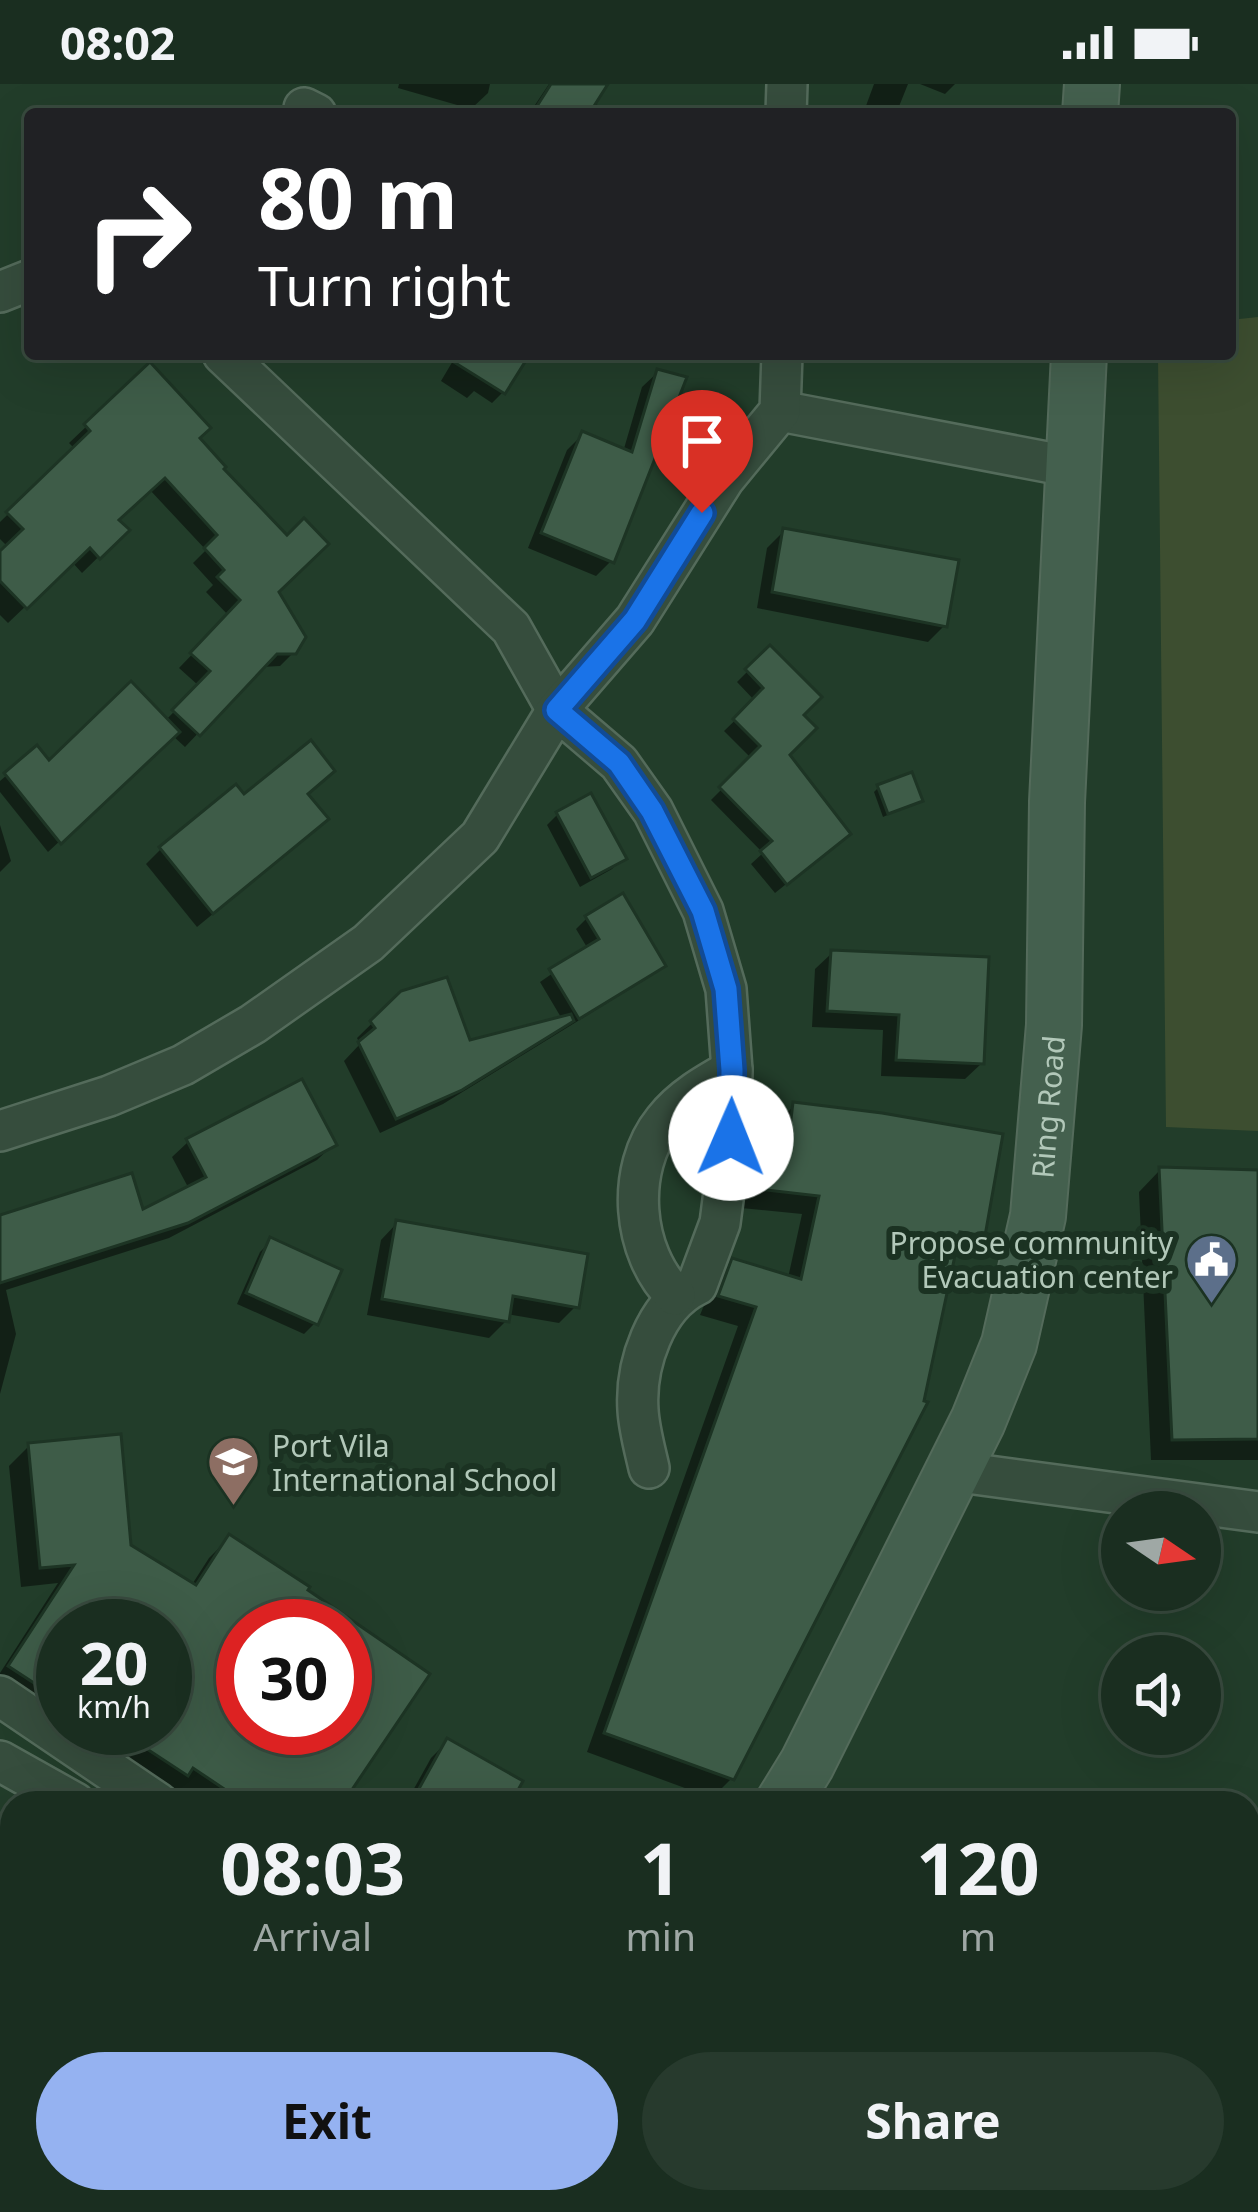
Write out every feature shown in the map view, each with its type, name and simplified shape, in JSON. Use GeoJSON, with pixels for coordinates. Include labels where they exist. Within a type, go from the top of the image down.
{"type":"FeatureCollection","features":[{"type":"Feature","properties":{"kind":"main road","name":"Ring Road"},"geometry":{"type":"LineString","coordinates":[[790,1791],[952,1471],[1009,1344],[1039,1216],[1054,1025],[1057,802],[1079,360]]}},
{"type":"Feature","properties":{"kind":"street"},"geometry":{"type":"LineString","coordinates":[[229,360],[511,628],[557,710],[619,763],[652,811],[703,911],[726,989],[731,1138],[720,1223],[697,1285],[675,1295],[650,1336],[637,1408],[649,1468]]}},
{"type":"Feature","properties":{"kind":"street"},"geometry":{"type":"LineString","coordinates":[[0,1131],[109,1096],[183,1065],[312,986],[368,943],[480,837],[557,710],[635,620],[724,479],[780,411],[778,360]]}},
{"type":"Feature","properties":{"kind":"street"},"geometry":{"type":"LineString","coordinates":[[780,411],[1073,467]]}},
{"type":"Feature","properties":{"kind":"street"},"geometry":{"type":"LineString","coordinates":[[675,1295],[650,1264],[643,1245],[643,1167],[652,1138],[664,1120],[701,1087],[732,1070]]}},
{"type":"Feature","properties":{"kind":"street"},"geometry":{"type":"LineString","coordinates":[[952,1471],[1258,1511]]}},
{"type":"Feature","properties":{"kind":"street"},"geometry":{"type":"LineString","coordinates":[[0,1696],[140,1791]]}},
{"type":"Feature","properties":{"kind":"street"},"geometry":{"type":"LineString","coordinates":[[0,1761],[54,1791]]}},
{"type":"Feature","properties":{"kind":"green space"},"geometry":{"type":"Polygon","coordinates":[[[1258,317],[1258,1131],[1166,1127],[1158,360],[1236,360],[1236,319],[1258,317]]]}},
{"type":"Feature","properties":{"kind":"building"},"geometry":{"type":"Polygon","coordinates":[[[551,84],[608,84],[593,108],[536,108],[551,84]]]}},
{"type":"Feature","properties":{"kind":"building"},"geometry":{"type":"Polygon","coordinates":[[[451,360],[526,360],[505,394],[451,360]]]}},
{"type":"Feature","properties":{"kind":"building"},"geometry":{"type":"Polygon","coordinates":[[[150,362],[211,428],[200,438],[224,469],[287,535],[304,518],[329,544],[279,592],[306,637],[296,654],[277,654],[200,736],[172,710],[210,671],[190,653],[240,600],[217,577],[224,570],[204,548],[217,535],[165,478],[119,520],[130,530],[100,559],[90,548],[27,609],[0,581],[0,551],[23,529],[6,512],[90,431],[84,424],[150,362]]]}},
{"type":"Feature","properties":{"kind":"building"},"geometry":{"type":"Polygon","coordinates":[[[657,369],[687,377],[614,563],[541,533],[582,431],[632,452],[657,369]]]}},
{"type":"Feature","properties":{"kind":"building"},"geometry":{"type":"Polygon","coordinates":[[[783,528],[959,560],[947,627],[772,592],[783,528]]]}},
{"type":"Feature","properties":{"kind":"building"},"geometry":{"type":"Polygon","coordinates":[[[770,645],[822,697],[804,715],[817,728],[790,755],[851,834],[787,885],[760,851],[772,841],[719,787],[760,746],[733,719],[763,688],[745,669],[770,645]]]}},
{"type":"Feature","properties":{"kind":"building"},"geometry":{"type":"Polygon","coordinates":[[[131,681],[180,732],[61,844],[4,773],[37,745],[49,760],[131,681]]]}},
{"type":"Feature","properties":{"kind":"building"},"geometry":{"type":"Polygon","coordinates":[[[311,740],[335,771],[308,794],[329,819],[213,914],[159,847],[236,784],[244,794],[311,740]]]}},
{"type":"Feature","properties":{"kind":"building"},"geometry":{"type":"Polygon","coordinates":[[[912,772],[923,801],[888,814],[877,785],[912,772]]]}},
{"type":"Feature","properties":{"kind":"building"},"geometry":{"type":"Polygon","coordinates":[[[591,793],[627,859],[591,878],[556,812],[591,793]]]}},
{"type":"Feature","properties":{"kind":"building"},"geometry":{"type":"Polygon","coordinates":[[[623,893],[666,966],[579,1019],[549,969],[599,939],[585,916],[623,893]]]}},
{"type":"Feature","properties":{"kind":"building"},"geometry":{"type":"Polygon","coordinates":[[[831,950],[989,957],[984,1064],[896,1060],[899,1015],[827,1011],[831,950]]]}},
{"type":"Feature","properties":{"kind":"building"},"geometry":{"type":"Polygon","coordinates":[[[447,977],[470,1040],[571,1014],[574,1021],[462,1090],[396,1119],[358,1042],[375,1028],[370,1021],[401,991],[447,977]]]}},
{"type":"Feature","properties":{"kind":"building"},"geometry":{"type":"Polygon","coordinates":[[[302,1079],[337,1145],[188,1223],[0,1283],[0,1215],[132,1173],[143,1209],[206,1177],[186,1139],[302,1079]]]}},
{"type":"Feature","properties":{"kind":"building"},"geometry":{"type":"Polygon","coordinates":[[[793,1102],[1003,1134],[985,1236],[960,1232],[924,1401],[928,1402],[734,1780],[604,1733],[756,1307],[718,1296],[732,1258],[801,1279],[819,1196],[749,1188],[754,1150],[787,1153],[793,1102]]]}},
{"type":"Feature","properties":{"kind":"building","name":"Propose community Evacuation center"},"geometry":{"type":"Polygon","coordinates":[[[1159,1167],[1258,1170],[1258,1439],[1172,1440],[1159,1167]]]}},
{"type":"Feature","properties":{"kind":"building"},"geometry":{"type":"Polygon","coordinates":[[[396,1220],[588,1254],[579,1308],[513,1296],[509,1322],[382,1299],[396,1220]]]}},
{"type":"Feature","properties":{"kind":"building"},"geometry":{"type":"Polygon","coordinates":[[[270,1237],[342,1270],[318,1325],[246,1293],[270,1237]]]}},
{"type":"Feature","properties":{"kind":"building"},"geometry":{"type":"Polygon","coordinates":[[[121,1434],[131,1545],[196,1585],[229,1534],[321,1599],[216,1599],[216,1755],[372,1755],[372,1634],[430,1674],[351,1791],[227,1791],[193,1768],[188,1776],[156,1755],[192,1755],[192,1599],[52,1599],[74,1565],[40,1568],[28,1443],[121,1434]]]}},
{"type":"Feature","properties":{"kind":"building"},"geometry":{"type":"Polygon","coordinates":[[[36,1623],[36,1684],[8,1666],[36,1623]]]}},
{"type":"Feature","properties":{"kind":"building"},"geometry":{"type":"Polygon","coordinates":[[[447,1738],[523,1781],[518,1791],[418,1791],[447,1738]]]}},
{"type":"Feature","properties":{"kind":"place","name":"Propose community Evacuation center"},"geometry":{"type":"Point","coordinates":[1212,1305]}},
{"type":"Feature","properties":{"kind":"place","name":"Port Vila International School"},"geometry":{"type":"Point","coordinates":[233,1508]}},
{"type":"Feature","properties":{"kind":"route"},"geometry":{"type":"LineString","coordinates":[[702,513],[635,620],[557,710],[619,763],[652,811],[703,911],[726,989],[731,1138]]}}]}
